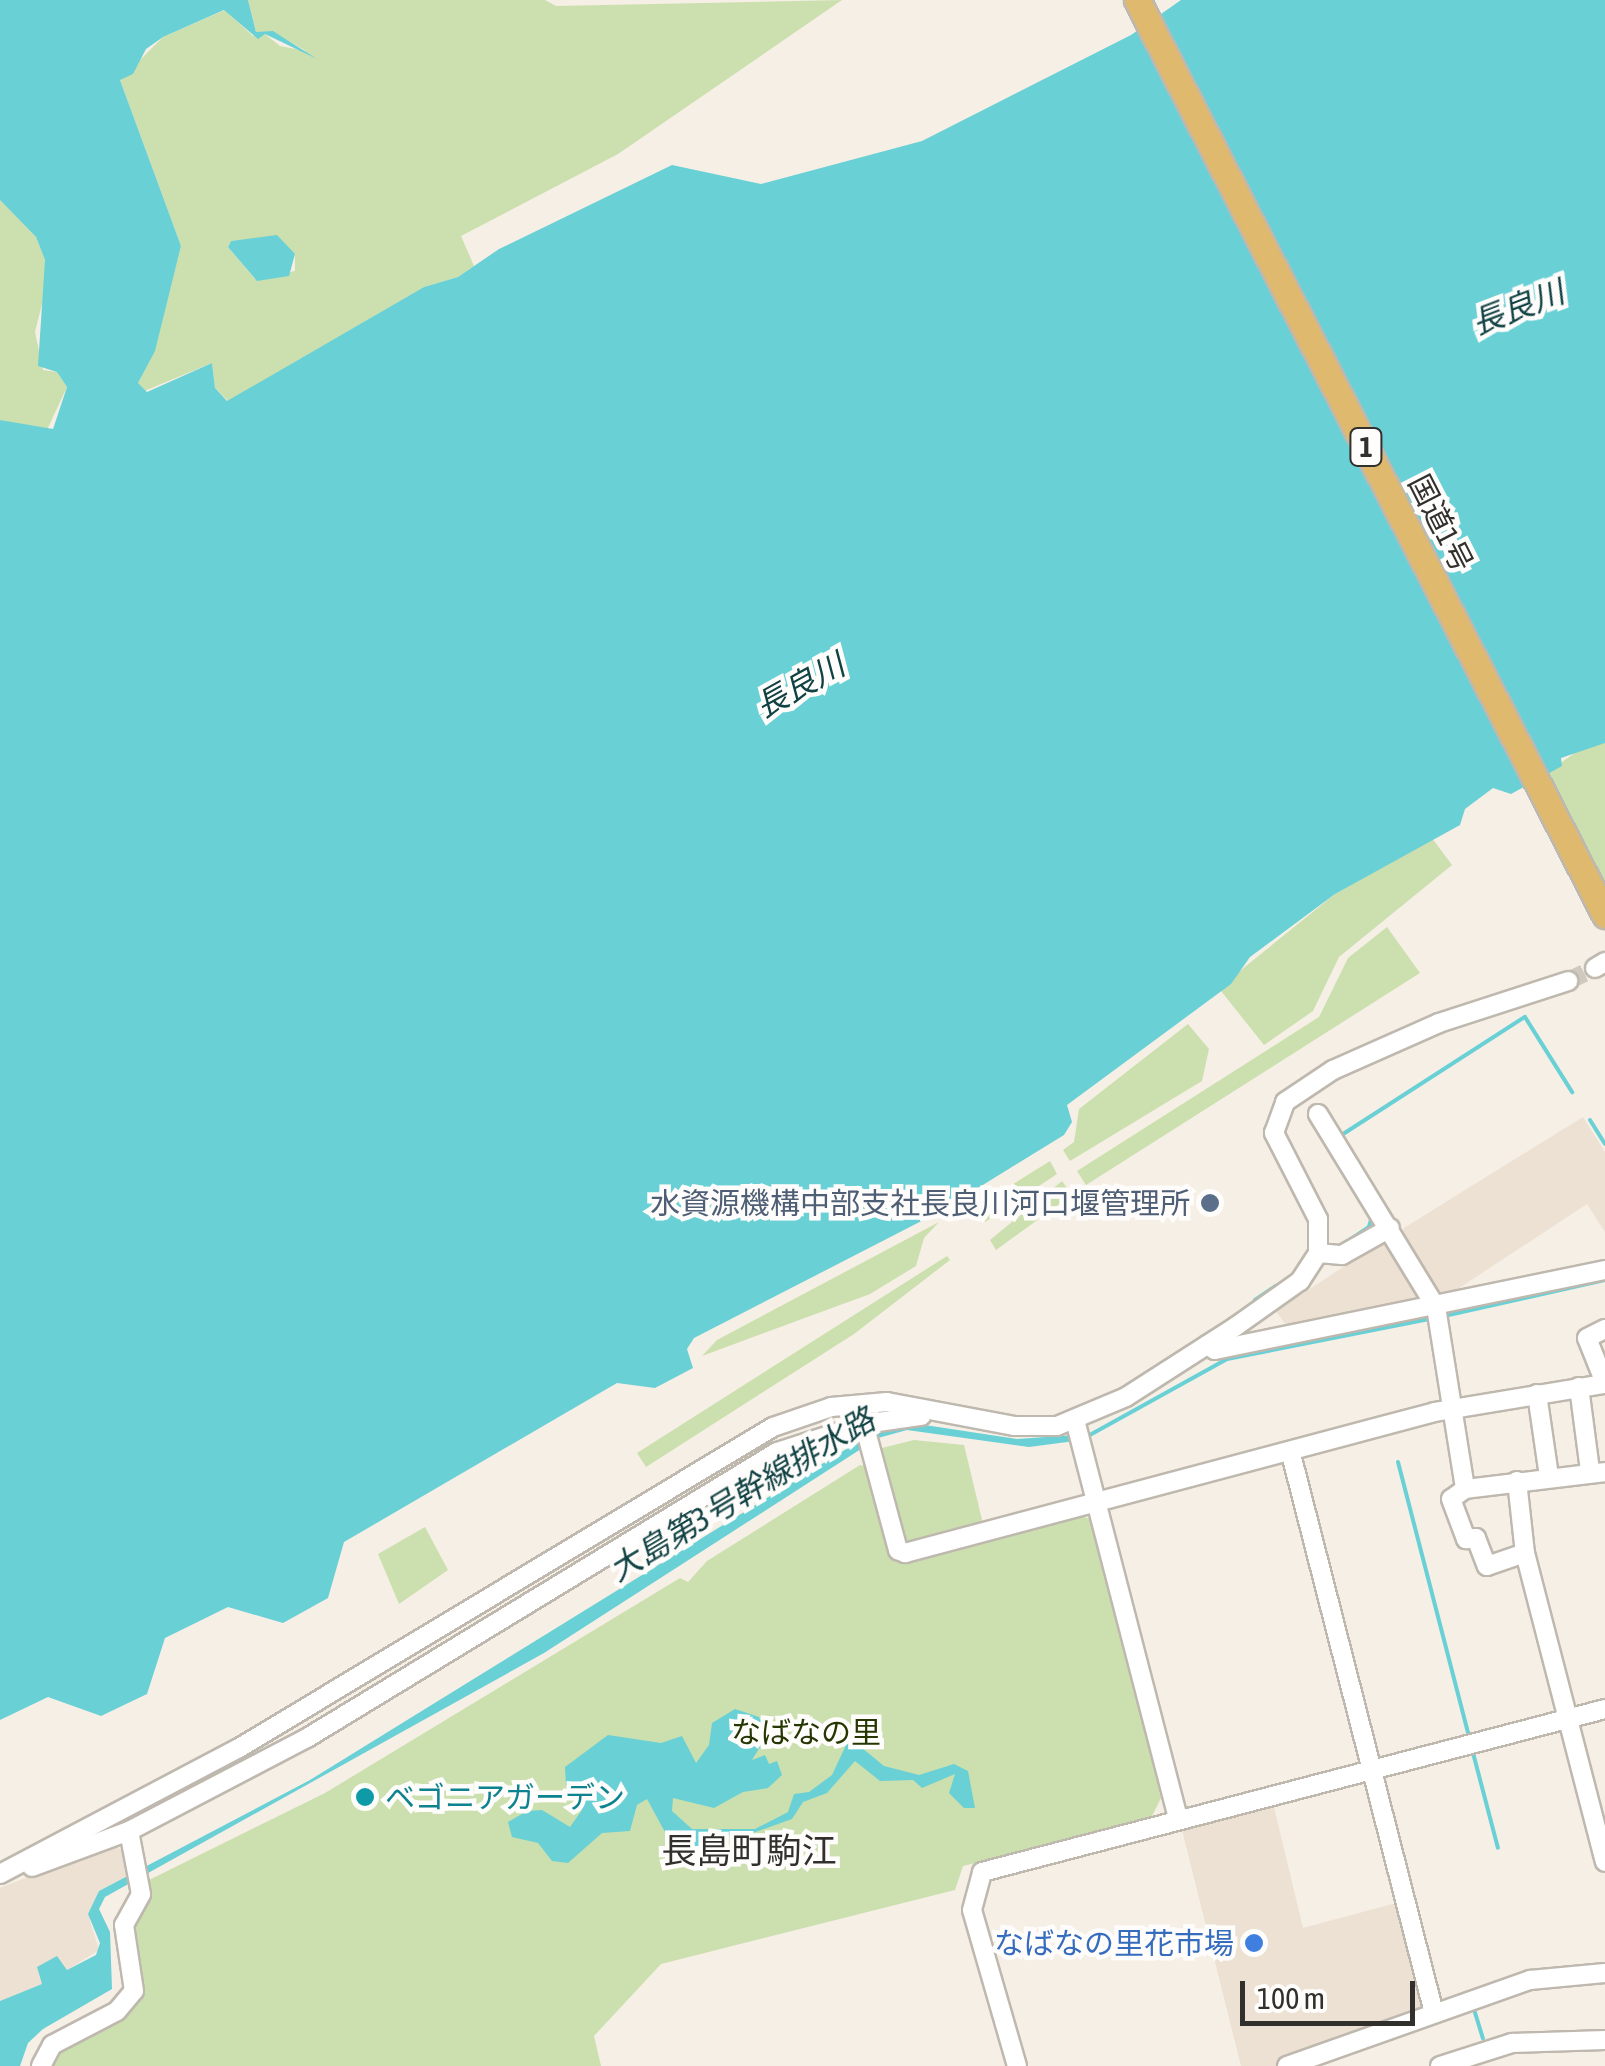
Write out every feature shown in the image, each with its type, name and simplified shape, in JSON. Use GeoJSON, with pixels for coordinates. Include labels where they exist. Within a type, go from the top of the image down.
{"type":"FeatureCollection","features":[{"type":"Feature","properties":{"kind":"highway","name":"国道1号"},"geometry":{"type":"LineString","coordinates":[[1137,0],[1600,904]]}},
{"type":"Feature","properties":{"kind":"street"},"geometry":{"type":"LineString","coordinates":[[0,1875],[255,1739],[773,1426],[859,1404],[954,1410],[1014,1426],[1078,1432],[1300,1281],[1318,1253],[1318,1219],[1274,1133],[1285,1102],[1333,1070],[1439,1023],[1568,981]]}},
{"type":"Feature","properties":{"kind":"street"},"geometry":{"type":"LineString","coordinates":[[1318,1114],[1438,1313],[1465,1488]]}},
{"type":"Feature","properties":{"kind":"street"},"geometry":{"type":"LineString","coordinates":[[1318,1253],[1342,1255],[1390,1228]]}},
{"type":"Feature","properties":{"kind":"street"},"geometry":{"type":"LineString","coordinates":[[1207,1345],[1215,1350],[1438,1313],[1605,1270]]}},
{"type":"Feature","properties":{"kind":"street"},"geometry":{"type":"LineString","coordinates":[[867,1435],[898,1550],[905,1554],[1454,1409],[1605,1384],[1587,1338],[1605,1329]]}},
{"type":"Feature","properties":{"kind":"street"},"geometry":{"type":"LineString","coordinates":[[1524,1553],[1487,1566],[1476,1538],[1466,1539],[1451,1499],[1465,1488],[1598,1471],[1579,1387]]}},
{"type":"Feature","properties":{"kind":"street"},"geometry":{"type":"LineString","coordinates":[[1537,1394],[1549,1476]]}},
{"type":"Feature","properties":{"kind":"street"},"geometry":{"type":"LineString","coordinates":[[0,1875],[128,1831],[308,1738],[777,1452],[867,1435],[901,1415],[940,1418],[954,1410]]}},
{"type":"Feature","properties":{"kind":"street"},"geometry":{"type":"LineString","coordinates":[[1078,1432],[1178,1819]]}},
{"type":"Feature","properties":{"kind":"street"},"geometry":{"type":"LineString","coordinates":[[1291,1454],[1434,2013]]}},
{"type":"Feature","properties":{"kind":"street"},"geometry":{"type":"LineString","coordinates":[[1517,1481],[1524,1553],[1605,1862]]}},
{"type":"Feature","properties":{"kind":"street"},"geometry":{"type":"LineString","coordinates":[[1018,2066],[972,1910],[976,1878],[993,1867],[1605,1710]]}},
{"type":"Feature","properties":{"kind":"street"},"geometry":{"type":"LineString","coordinates":[[41,2066],[52,2045],[117,2011],[134,1991],[124,1925],[140,1901],[140,1885],[128,1831]]}},
{"type":"Feature","properties":{"kind":"street"},"geometry":{"type":"LineString","coordinates":[[1286,2066],[1530,1980],[1605,1972]]}},
{"type":"Feature","properties":{"kind":"street"},"geometry":{"type":"LineString","coordinates":[[1440,2066],[1512,2043],[1605,2040]]}},
{"type":"Feature","properties":{"kind":"shaded area"},"geometry":{"type":"Polygon","coordinates":[[[1583,1117],[1605,1152],[1605,1232],[1587,1204],[1441,1300],[1401,1240],[1404,1228],[1583,1117]]]}},
{"type":"Feature","properties":{"kind":"shaded area"},"geometry":{"type":"Polygon","coordinates":[[[1385,1240],[1427,1300],[1291,1332],[1276,1311],[1385,1240]]]}},
{"type":"Feature","properties":{"kind":"shaded area"},"geometry":{"type":"Polygon","coordinates":[[[1272,1799],[1303,1928],[1400,1902],[1426,2001],[1421,2011],[1275,2066],[1241,2066],[1182,1830],[1189,1820],[1272,1799]]]}},
{"type":"Feature","properties":{"kind":"shaded area"},"geometry":{"type":"Polygon","coordinates":[[[110,1845],[126,1851],[133,1873],[99,1891],[90,1921],[99,1950],[67,1970],[57,1957],[42,1984],[0,2001],[0,1888],[110,1845]]]}},
{"type":"Feature","properties":{"kind":"green space"},"geometry":{"type":"Polygon","coordinates":[[[248,0],[545,0],[556,6],[842,0],[618,154],[461,236],[474,266],[458,277],[424,287],[228,401],[215,388],[212,363],[142,392],[138,383],[154,351],[181,246],[120,80],[163,37],[225,10],[253,36],[265,34],[280,46],[306,51],[273,32],[256,32],[248,0]],[[271,237],[231,241],[228,247],[255,279],[295,271],[295,254],[271,237]]]}},
{"type":"Feature","properties":{"kind":"green space"},"geometry":{"type":"Polygon","coordinates":[[[0,200],[36,237],[45,260],[48,280],[35,332],[43,370],[57,372],[67,387],[47,430],[0,420],[0,200]]]}},
{"type":"Feature","properties":{"kind":"green space"},"geometry":{"type":"Polygon","coordinates":[[[1605,743],[1605,886],[1546,773],[1588,744],[1605,743]]]}},
{"type":"Feature","properties":{"kind":"green space"},"geometry":{"type":"Polygon","coordinates":[[[1432,838],[1452,865],[1339,957],[1313,1011],[1264,1045],[1221,991],[1230,979],[1335,894],[1432,838]]]}},
{"type":"Feature","properties":{"kind":"green space"},"geometry":{"type":"Polygon","coordinates":[[[1387,927],[1420,973],[1086,1185],[1077,1171],[1319,1017],[1348,958],[1387,927]]]}},
{"type":"Feature","properties":{"kind":"green space"},"geometry":{"type":"Polygon","coordinates":[[[1188,1024],[1209,1049],[1202,1081],[1070,1161],[1063,1150],[1074,1142],[1079,1109],[1188,1024]]]}},
{"type":"Feature","properties":{"kind":"green space"},"geometry":{"type":"Polygon","coordinates":[[[1050,1161],[1057,1174],[985,1222],[978,1206],[1050,1161]]]}},
{"type":"Feature","properties":{"kind":"green space"},"geometry":{"type":"Polygon","coordinates":[[[1062,1181],[1072,1195],[996,1250],[990,1240],[1062,1181]]]}},
{"type":"Feature","properties":{"kind":"green space"},"geometry":{"type":"Polygon","coordinates":[[[939,1222],[924,1238],[916,1266],[870,1294],[702,1356],[717,1340],[939,1222]]]}},
{"type":"Feature","properties":{"kind":"green space"},"geometry":{"type":"Polygon","coordinates":[[[947,1256],[950,1260],[854,1334],[646,1467],[637,1453],[947,1256]]]}},
{"type":"Feature","properties":{"kind":"green space"},"geometry":{"type":"Polygon","coordinates":[[[914,1440],[964,1445],[984,1528],[910,1546],[902,1541],[878,1449],[914,1440]]]}},
{"type":"Feature","properties":{"kind":"green space","name":"なばなの里"},"geometry":{"type":"Polygon","coordinates":[[[860,1465],[869,1467],[893,1559],[1073,1514],[1091,1519],[1161,1798],[1150,1820],[963,1866],[955,1890],[661,1964],[594,2036],[601,2066],[48,2066],[54,2052],[128,2013],[139,1998],[143,1976],[133,1923],[151,1900],[147,1881],[325,1793],[680,1578],[688,1582],[707,1561],[860,1465]]]}},
{"type":"Feature","properties":{"kind":"green space"},"geometry":{"type":"Polygon","coordinates":[[[425,1527],[448,1570],[399,1604],[378,1554],[425,1527]]]}},
{"type":"Feature","properties":{"kind":"water","name":"長良川"},"geometry":{"type":"Polygon","coordinates":[[[0,0],[248,0],[256,32],[273,31],[317,59],[265,34],[258,39],[224,10],[163,37],[146,49],[133,74],[120,80],[181,246],[155,351],[138,383],[147,392],[212,363],[215,388],[227,401],[424,287],[458,277],[499,249],[672,165],[761,184],[922,141],[1131,35],[1181,0],[1605,0],[1605,743],[1561,758],[1562,766],[1511,794],[1493,788],[1465,809],[1460,825],[1335,894],[1250,957],[1231,984],[1067,1105],[1072,1122],[1064,1135],[939,1212],[694,1338],[687,1349],[693,1368],[655,1388],[617,1383],[344,1542],[328,1598],[283,1623],[228,1607],[165,1638],[147,1694],[101,1716],[48,1697],[0,1720],[0,420],[53,429],[67,387],[57,372],[38,366],[45,260],[36,237],[0,200],[0,0]]]}},
{"type":"Feature","properties":{"kind":"water"},"geometry":{"type":"Polygon","coordinates":[[[277,235],[295,254],[289,276],[257,281],[228,247],[231,241],[277,235]]]}},
{"type":"Feature","properties":{"kind":"water"},"geometry":{"type":"Polygon","coordinates":[[[905,1422],[1017,1439],[1089,1434],[1090,1439],[1029,1447],[907,1430],[878,1438],[544,1653],[105,1897],[99,1909],[110,1932],[112,1989],[43,2029],[28,2043],[20,2066],[0,2066],[0,2001],[42,1984],[37,1967],[57,1956],[67,1970],[96,1955],[100,1943],[88,1914],[99,1891],[310,1780],[877,1430],[905,1422]]]}},
{"type":"Feature","properties":{"kind":"water"},"geometry":{"type":"Polygon","coordinates":[[[735,1709],[759,1717],[767,1736],[752,1760],[765,1755],[769,1764],[777,1761],[782,1775],[768,1788],[743,1792],[714,1808],[673,1798],[672,1811],[692,1829],[755,1829],[788,1812],[794,1794],[809,1792],[832,1775],[853,1730],[862,1748],[884,1766],[919,1775],[954,1764],[968,1771],[975,1808],[964,1808],[949,1793],[955,1774],[922,1788],[913,1780],[880,1781],[855,1761],[827,1793],[803,1802],[792,1819],[747,1835],[714,1836],[698,1848],[672,1845],[647,1799],[637,1805],[630,1831],[602,1833],[568,1863],[552,1861],[538,1843],[512,1837],[508,1822],[527,1811],[542,1810],[570,1827],[582,1810],[566,1785],[565,1767],[608,1735],[661,1743],[682,1736],[696,1763],[709,1745],[712,1723],[735,1709]]]}},
{"type":"Feature","properties":{"kind":"waterway"},"geometry":{"type":"LineString","coordinates":[[1340,1136],[1525,1017],[1572,1092]]}},
{"type":"Feature","properties":{"kind":"waterway"},"geometry":{"type":"LineString","coordinates":[[1590,1120],[1605,1144]]}},
{"type":"Feature","properties":{"kind":"waterway"},"geometry":{"type":"LineString","coordinates":[[1345,1243],[1369,1227],[1372,1216]]}},
{"type":"Feature","properties":{"kind":"waterway","name":"大島第3号幹線排水路"},"geometry":{"type":"LineString","coordinates":[[1444,1316],[1605,1280]]}},
{"type":"Feature","properties":{"kind":"waterway"},"geometry":{"type":"LineString","coordinates":[[1255,1300],[1276,1286]]}},
{"type":"Feature","properties":{"kind":"waterway","name":"大島第3号幹線排水路"},"geometry":{"type":"LineString","coordinates":[[1088,1436],[1227,1359],[1429,1319]]}},
{"type":"Feature","properties":{"kind":"waterway"},"geometry":{"type":"LineString","coordinates":[[1398,1462],[1469,1737]]}},
{"type":"Feature","properties":{"kind":"waterway"},"geometry":{"type":"LineString","coordinates":[[1472,1749],[1498,1848]]}},
{"type":"Feature","properties":{"kind":"waterway"},"geometry":{"type":"LineString","coordinates":[[1473,2006],[1483,2039]]}},
{"type":"Feature","properties":{"kind":"tunnel"},"geometry":{"type":"LineString","coordinates":[[1568,981],[1595,968]]}},
{"type":"Feature","properties":{"kind":"place","name":"水資源機構中部支社長良川河口堰管理所"},"geometry":{"type":"Point","coordinates":[1210,1203]}},
{"type":"Feature","properties":{"kind":"place","name":"ベゴニアガーデン"},"geometry":{"type":"Point","coordinates":[365,1797]}},
{"type":"Feature","properties":{"kind":"place","name":"なばなの里花市場"},"geometry":{"type":"Point","coordinates":[1254,1943]}},
{"type":"Feature","properties":{"kind":"district","name":"長島町駒江"},"geometry":{"type":"Point","coordinates":[749,1850]}}]}
